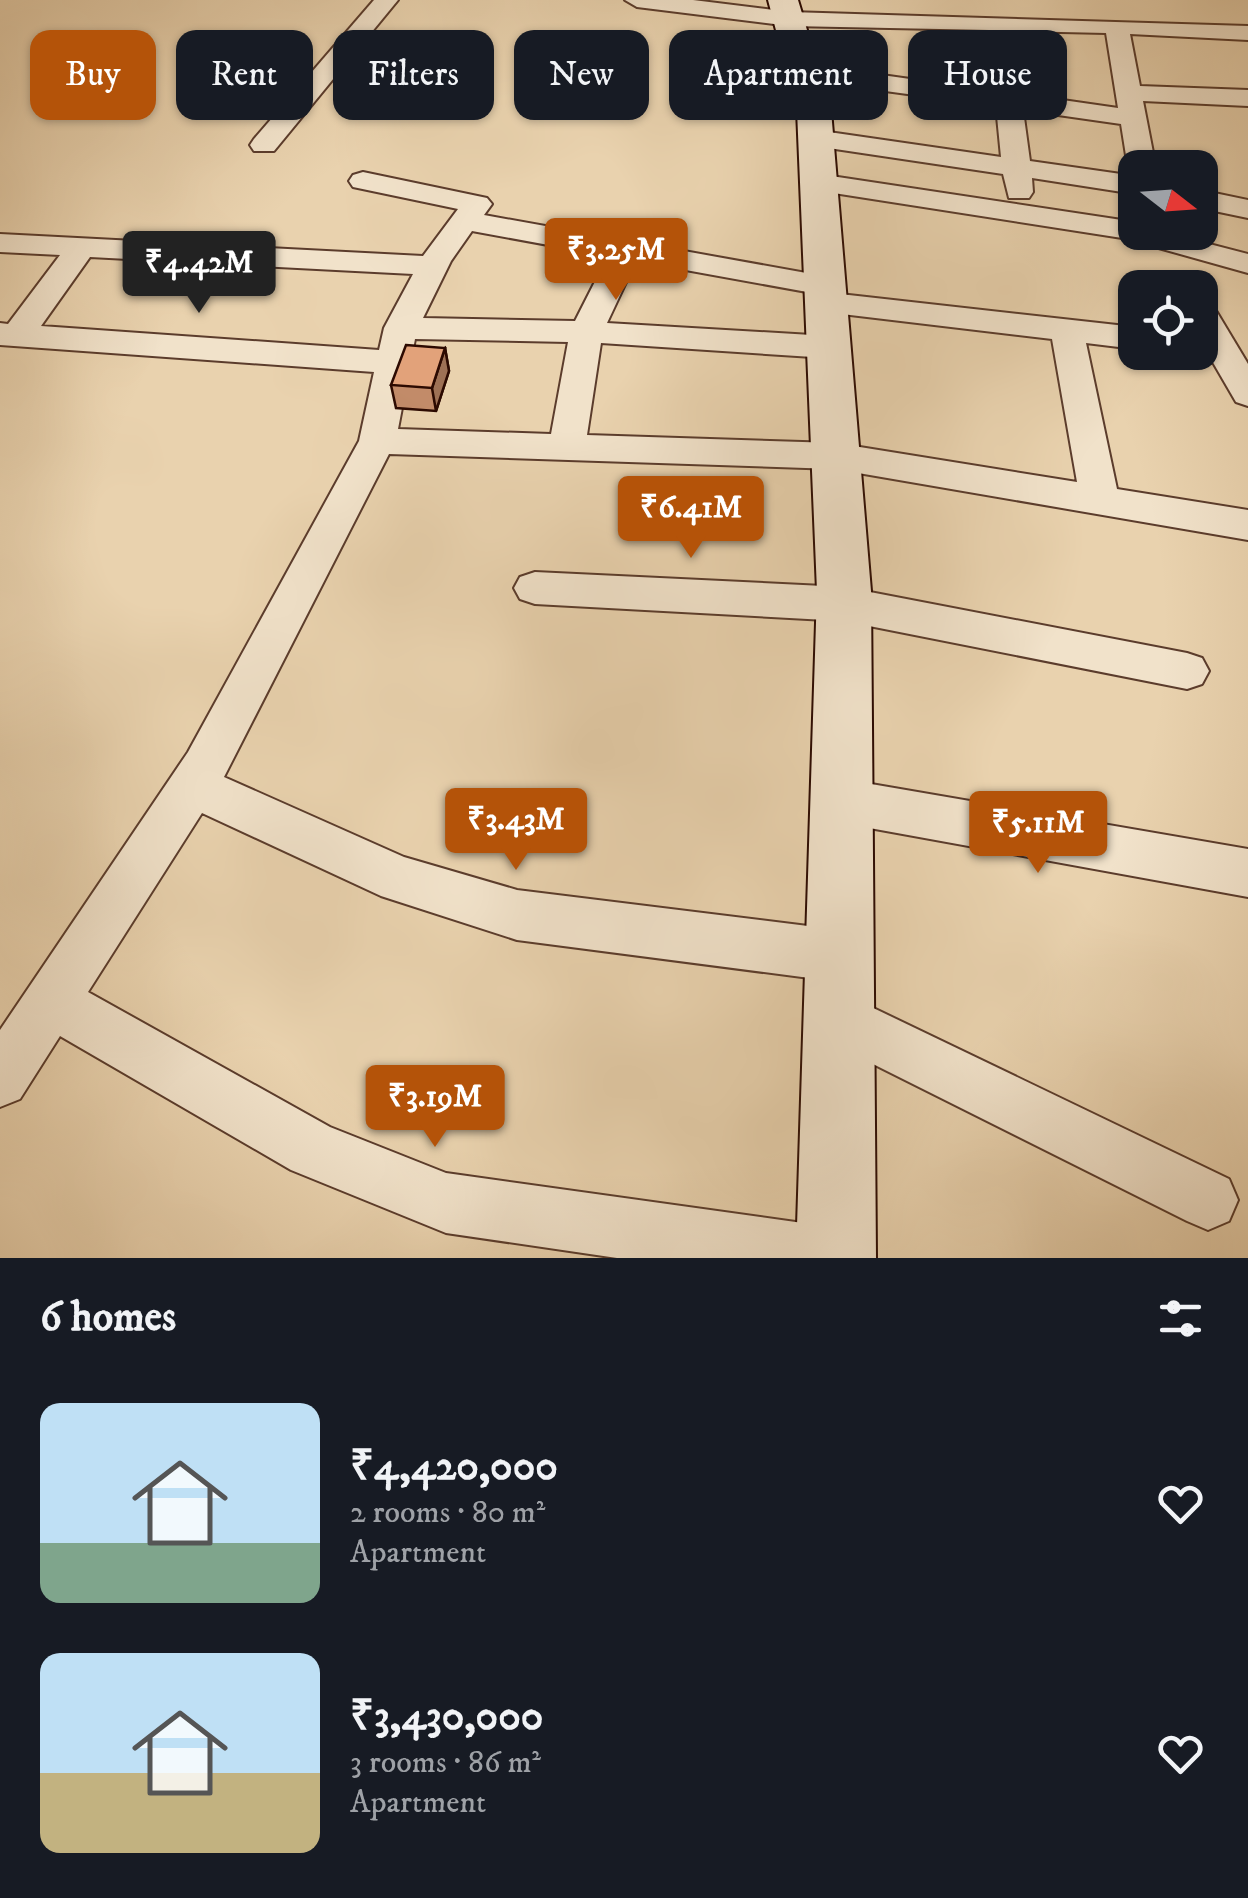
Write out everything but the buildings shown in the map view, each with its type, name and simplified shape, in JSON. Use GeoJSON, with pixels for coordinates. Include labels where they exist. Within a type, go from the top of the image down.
{"type":"FeatureCollection","features":[{"type":"Feature","properties":{"kind":"main road"},"geometry":{"type":"LineString","coordinates":[[814,120],[844,604],[834,1258]]}},
{"type":"Feature","properties":{"kind":"street"},"geometry":{"type":"LineString","coordinates":[[264,145],[386,0]]}},
{"type":"Feature","properties":{"kind":"street"},"geometry":{"type":"LineString","coordinates":[[637,0],[1000,24],[1248,33]]}},
{"type":"Feature","properties":{"kind":"street"},"geometry":{"type":"LineString","coordinates":[[1022,0],[1031,24]]}},
{"type":"Feature","properties":{"kind":"street"},"geometry":{"type":"LineString","coordinates":[[1000,24],[1001,30]]}},
{"type":"Feature","properties":{"kind":"street"},"geometry":{"type":"LineString","coordinates":[[1118,26],[1139,150]]}},
{"type":"Feature","properties":{"kind":"street"},"geometry":{"type":"LineString","coordinates":[[1067,102],[1133,105],[1248,98]]}},
{"type":"Feature","properties":{"kind":"street"},"geometry":{"type":"LineString","coordinates":[[1011,120],[1021,213]]}},
{"type":"Feature","properties":{"kind":"street"},"geometry":{"type":"LineString","coordinates":[[816,160],[1017,166],[1118,182]]}},
{"type":"Feature","properties":{"kind":"street"},"geometry":{"type":"LineString","coordinates":[[816,160],[1021,213],[1118,228]]}},
{"type":"Feature","properties":{"kind":"street"},"geometry":{"type":"LineString","coordinates":[[0,1078],[192,786],[378,441],[397,345],[432,266],[476,204],[363,181]]}},
{"type":"Feature","properties":{"kind":"street"},"geometry":{"type":"LineString","coordinates":[[1218,202],[1248,209]]}},
{"type":"Feature","properties":{"kind":"street"},"geometry":{"type":"LineString","coordinates":[[464,221],[626,250],[825,311]]}},
{"type":"Feature","properties":{"kind":"street"},"geometry":{"type":"LineString","coordinates":[[0,243],[432,266]]}},
{"type":"Feature","properties":{"kind":"street"},"geometry":{"type":"LineString","coordinates":[[9,334],[82,248]]}},
{"type":"Feature","properties":{"kind":"street"},"geometry":{"type":"LineString","coordinates":[[566,447],[586,332],[626,250]]}},
{"type":"Feature","properties":{"kind":"street"},"geometry":{"type":"LineString","coordinates":[[1205,250],[1248,264]]}},
{"type":"Feature","properties":{"kind":"street"},"geometry":{"type":"LineString","coordinates":[[9,334],[397,345],[825,311],[1118,336]]}},
{"type":"Feature","properties":{"kind":"street"},"geometry":{"type":"LineString","coordinates":[[1067,330],[1100,502]]}},
{"type":"Feature","properties":{"kind":"street"},"geometry":{"type":"LineString","coordinates":[[1218,356],[1248,394]]}},
{"type":"Feature","properties":{"kind":"street"},"geometry":{"type":"LineString","coordinates":[[378,441],[835,456],[1248,525]]}},
{"type":"Feature","properties":{"kind":"street"},"geometry":{"type":"LineString","coordinates":[[535,588],[844,604],[1187,671]]}},
{"type":"Feature","properties":{"kind":"street"},"geometry":{"type":"LineString","coordinates":[[192,786],[400,879],[517,915],[840,956]]}},
{"type":"Feature","properties":{"kind":"street"},"geometry":{"type":"LineString","coordinates":[[842,801],[1248,872]]}},
{"type":"Feature","properties":{"kind":"street"},"geometry":{"type":"LineString","coordinates":[[50,1002],[312,1149],[446,1202],[834,1258]]}},
{"type":"Feature","properties":{"kind":"street"},"geometry":{"type":"LineString","coordinates":[[840,1019],[1208,1200]]}}]}
